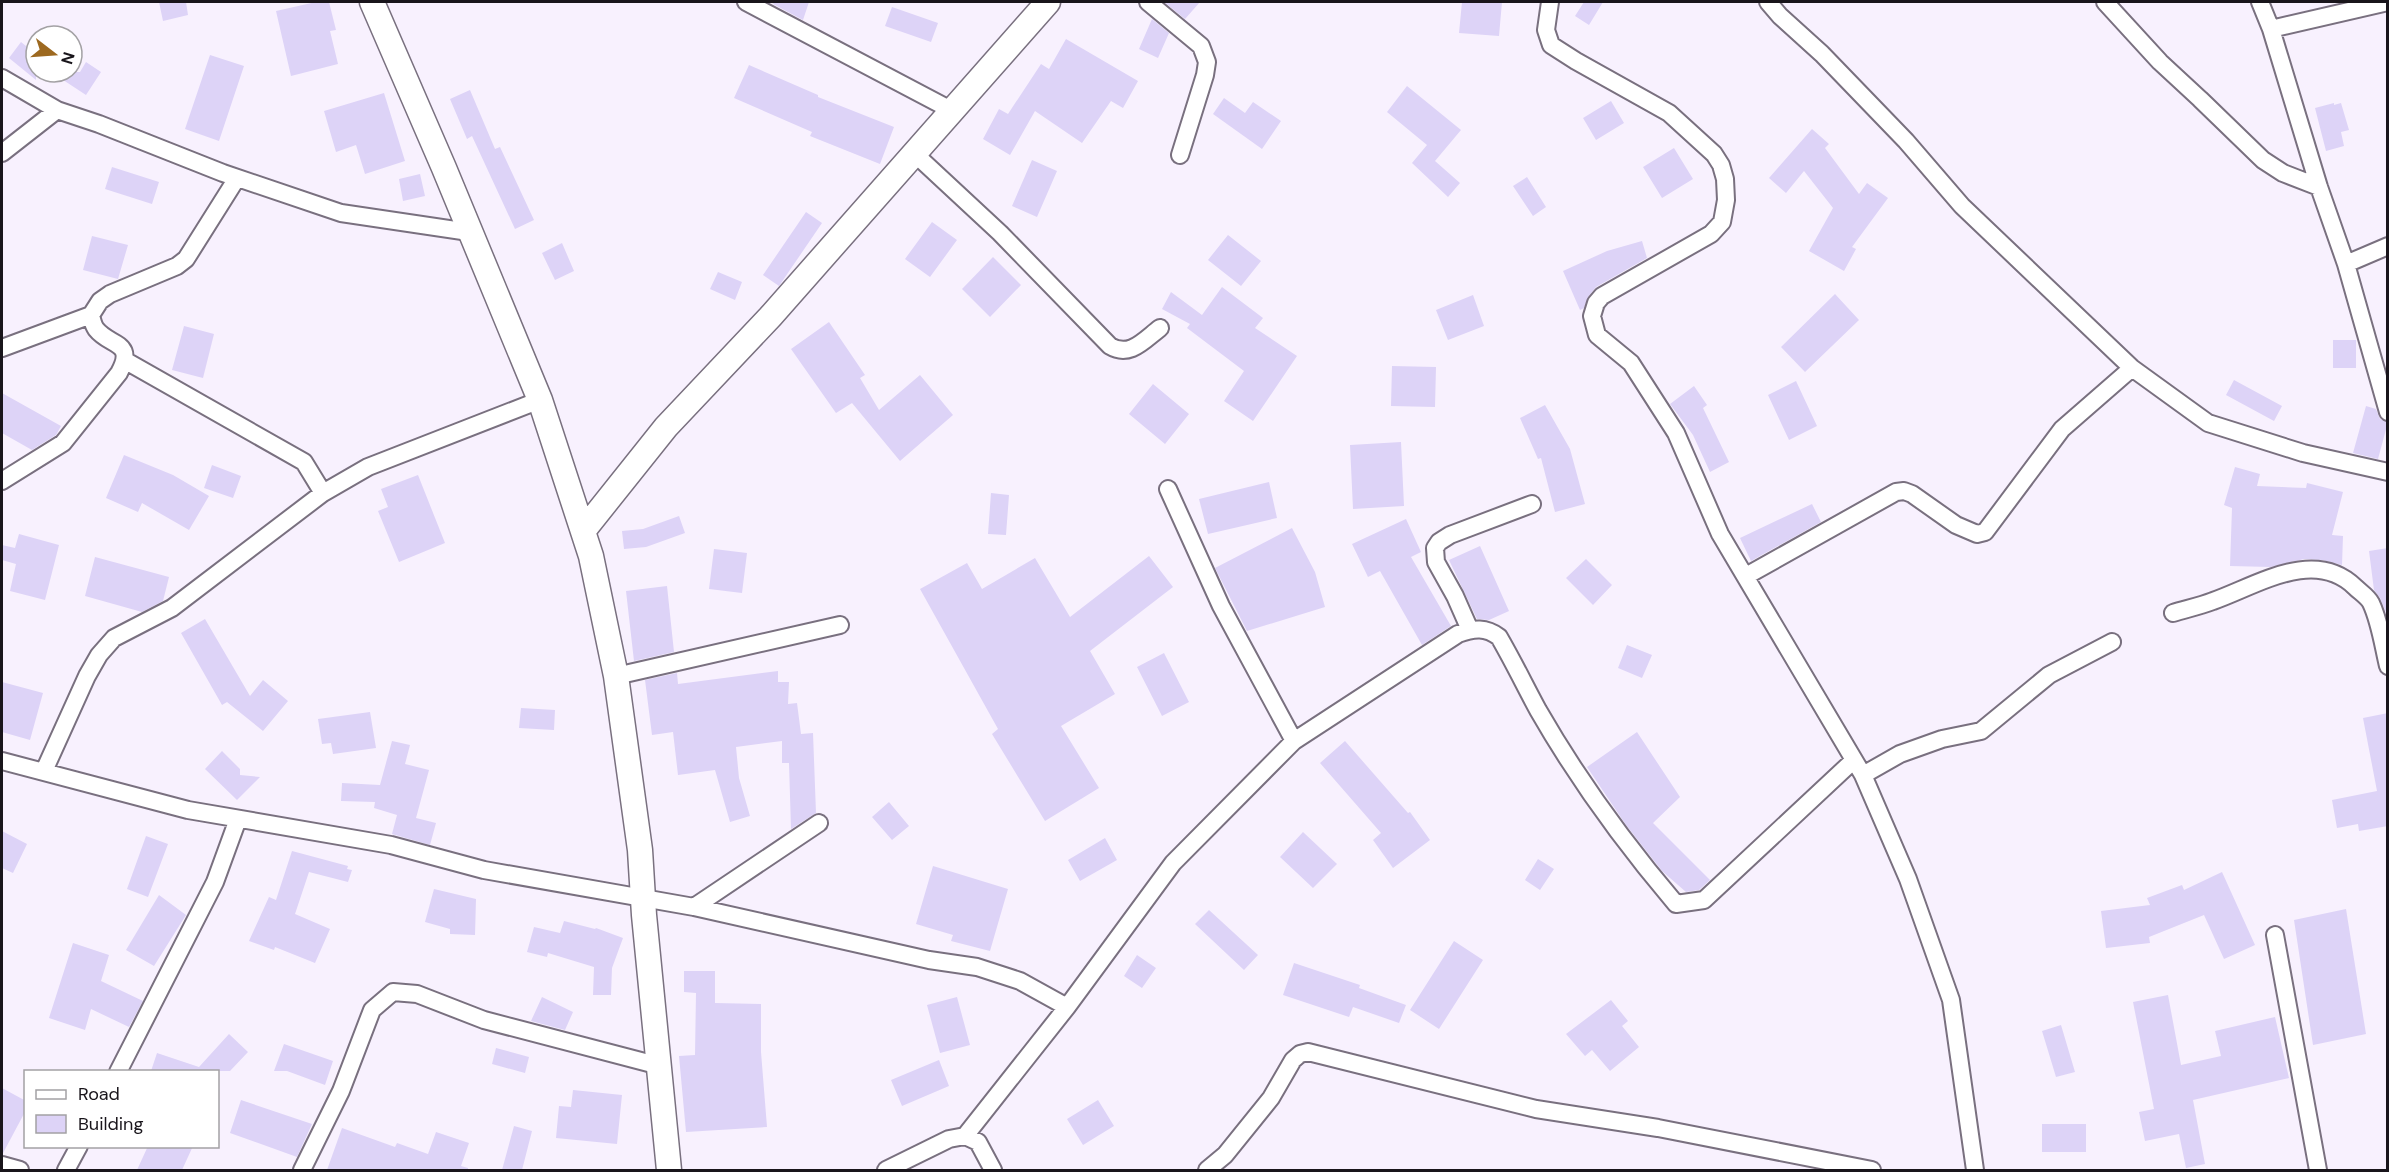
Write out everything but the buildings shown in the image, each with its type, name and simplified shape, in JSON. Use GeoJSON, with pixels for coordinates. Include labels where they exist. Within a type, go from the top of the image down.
{"type":"FeatureCollection","features":[{"type":"Feature","properties":{"kind":"main road"},"geometry":{"type":"LineString","coordinates":[[372,2],[540,400],[591,556],[616,676],[640,850],[669,1170]]}},
{"type":"Feature","properties":{"kind":"main road"},"geometry":{"type":"LineString","coordinates":[[583,531],[666,428],[770,317],[1048,2]]}},
{"type":"Feature","properties":{"kind":"street"},"geometry":{"type":"LineString","coordinates":[[747,2],[953,111]]}},
{"type":"Feature","properties":{"kind":"street"},"geometry":{"type":"LineString","coordinates":[[1148,2],[1201,46],[1206,55],[1204,75],[1180,155]]}},
{"type":"Feature","properties":{"kind":"street"},"geometry":{"type":"LineString","coordinates":[[1550,2],[1546,30],[1551,45],[1669,113],[1714,154],[1721,165],[1725,179],[1726,200],[1722,222],[1717,228],[1686,249],[1602,296],[1596,303],[1592,316],[1597,335],[1631,363],[1676,434],[1720,534],[1863,775],[1908,879],[1951,1000],[1975,1170]]}},
{"type":"Feature","properties":{"kind":"street"},"geometry":{"type":"LineString","coordinates":[[1768,2],[1906,141],[1962,206],[2132,368],[2208,423],[2303,453],[2388,472]]}},
{"type":"Feature","properties":{"kind":"street"},"geometry":{"type":"LineString","coordinates":[[2105,2],[2160,62],[2263,160],[2283,173],[2319,187]]}},
{"type":"Feature","properties":{"kind":"street"},"geometry":{"type":"LineString","coordinates":[[2260,2],[2271,29],[2319,187],[2346,264],[2388,412]]}},
{"type":"Feature","properties":{"kind":"street"},"geometry":{"type":"LineString","coordinates":[[2271,29],[2388,2]]}},
{"type":"Feature","properties":{"kind":"street"},"geometry":{"type":"LineString","coordinates":[[2,78],[57,110],[237,178],[341,213],[469,232]]}},
{"type":"Feature","properties":{"kind":"street"},"geometry":{"type":"LineString","coordinates":[[2,153],[57,110]]}},
{"type":"Feature","properties":{"kind":"street"},"geometry":{"type":"LineString","coordinates":[[915,154],[1000,233],[1110,346],[1119,351],[1132,350],[1160,328]]}},
{"type":"Feature","properties":{"kind":"street"},"geometry":{"type":"LineString","coordinates":[[2,348],[91,315],[100,301],[110,294],[177,266],[186,259],[237,178]]}},
{"type":"Feature","properties":{"kind":"street"},"geometry":{"type":"LineString","coordinates":[[2346,264],[2388,246]]}},
{"type":"Feature","properties":{"kind":"street"},"geometry":{"type":"LineString","coordinates":[[2,481],[63,443],[126,361],[124,351],[97,330],[91,315]]}},
{"type":"Feature","properties":{"kind":"street"},"geometry":{"type":"LineString","coordinates":[[126,361],[304,462],[323,493]]}},
{"type":"Feature","properties":{"kind":"street"},"geometry":{"type":"LineString","coordinates":[[1746,576],[1896,492],[1904,490],[1956,525],[1977,534],[1985,532],[2062,429],[2132,368]]}},
{"type":"Feature","properties":{"kind":"street"},"geometry":{"type":"LineString","coordinates":[[44,771],[87,676],[99,655],[114,638],[172,608],[323,493],[368,467],[540,400]]}},
{"type":"Feature","properties":{"kind":"street"},"geometry":{"type":"LineString","coordinates":[[1168,489],[1221,606],[1294,741]]}},
{"type":"Feature","properties":{"kind":"street"},"geometry":{"type":"LineString","coordinates":[[1470,630],[1455,596],[1438,568],[1435,548],[1439,542],[1450,535],[1532,504]]}},
{"type":"Feature","properties":{"kind":"street"},"geometry":{"type":"LineString","coordinates":[[2173,614],[2214,601],[2264,579],[2310,568],[2331,571],[2348,580],[2370,601],[2388,666]]}},
{"type":"Feature","properties":{"kind":"street"},"geometry":{"type":"LineString","coordinates":[[616,676],[840,625]]}},
{"type":"Feature","properties":{"kind":"street"},"geometry":{"type":"LineString","coordinates":[[965,1136],[1067,1007],[1173,863],[1294,741],[1458,634],[1470,630],[1491,631],[1499,637],[1538,710],[1582,777],[1639,861],[1676,904],[1704,900],[1854,760]]}},
{"type":"Feature","properties":{"kind":"street"},"geometry":{"type":"LineString","coordinates":[[1863,775],[1900,754],[1942,739],[1981,731],[2049,675],[2112,642]]}},
{"type":"Feature","properties":{"kind":"street"},"geometry":{"type":"LineString","coordinates":[[2,761],[188,810],[391,845],[484,870],[694,907],[929,960],[999,973],[1020,981],[1067,1007]]}},
{"type":"Feature","properties":{"kind":"street"},"geometry":{"type":"LineString","coordinates":[[119,1070],[215,882],[238,819]]}},
{"type":"Feature","properties":{"kind":"street"},"geometry":{"type":"LineString","coordinates":[[694,907],[819,823]]}},
{"type":"Feature","properties":{"kind":"street"},"geometry":{"type":"LineString","coordinates":[[2276,935],[2319,1170]]}},
{"type":"Feature","properties":{"kind":"street"},"geometry":{"type":"LineString","coordinates":[[302,1170],[341,1091],[372,1010],[393,992],[417,994],[484,1020],[660,1065]]}},
{"type":"Feature","properties":{"kind":"street"},"geometry":{"type":"LineString","coordinates":[[1207,1170],[1225,1155],[1271,1098],[1293,1060],[1300,1054],[1308,1052],[1536,1109],[1658,1128],[1872,1170]]}},
{"type":"Feature","properties":{"kind":"street"},"geometry":{"type":"LineString","coordinates":[[886,1170],[949,1139],[965,1136],[978,1142],[993,1170]]}},
{"type":"Feature","properties":{"kind":"street"},"geometry":{"type":"LineString","coordinates":[[66,1170],[78,1148]]}},
{"type":"Feature","properties":{"kind":"street"},"geometry":{"type":"LineString","coordinates":[[2,1165],[20,1170]]}}]}
